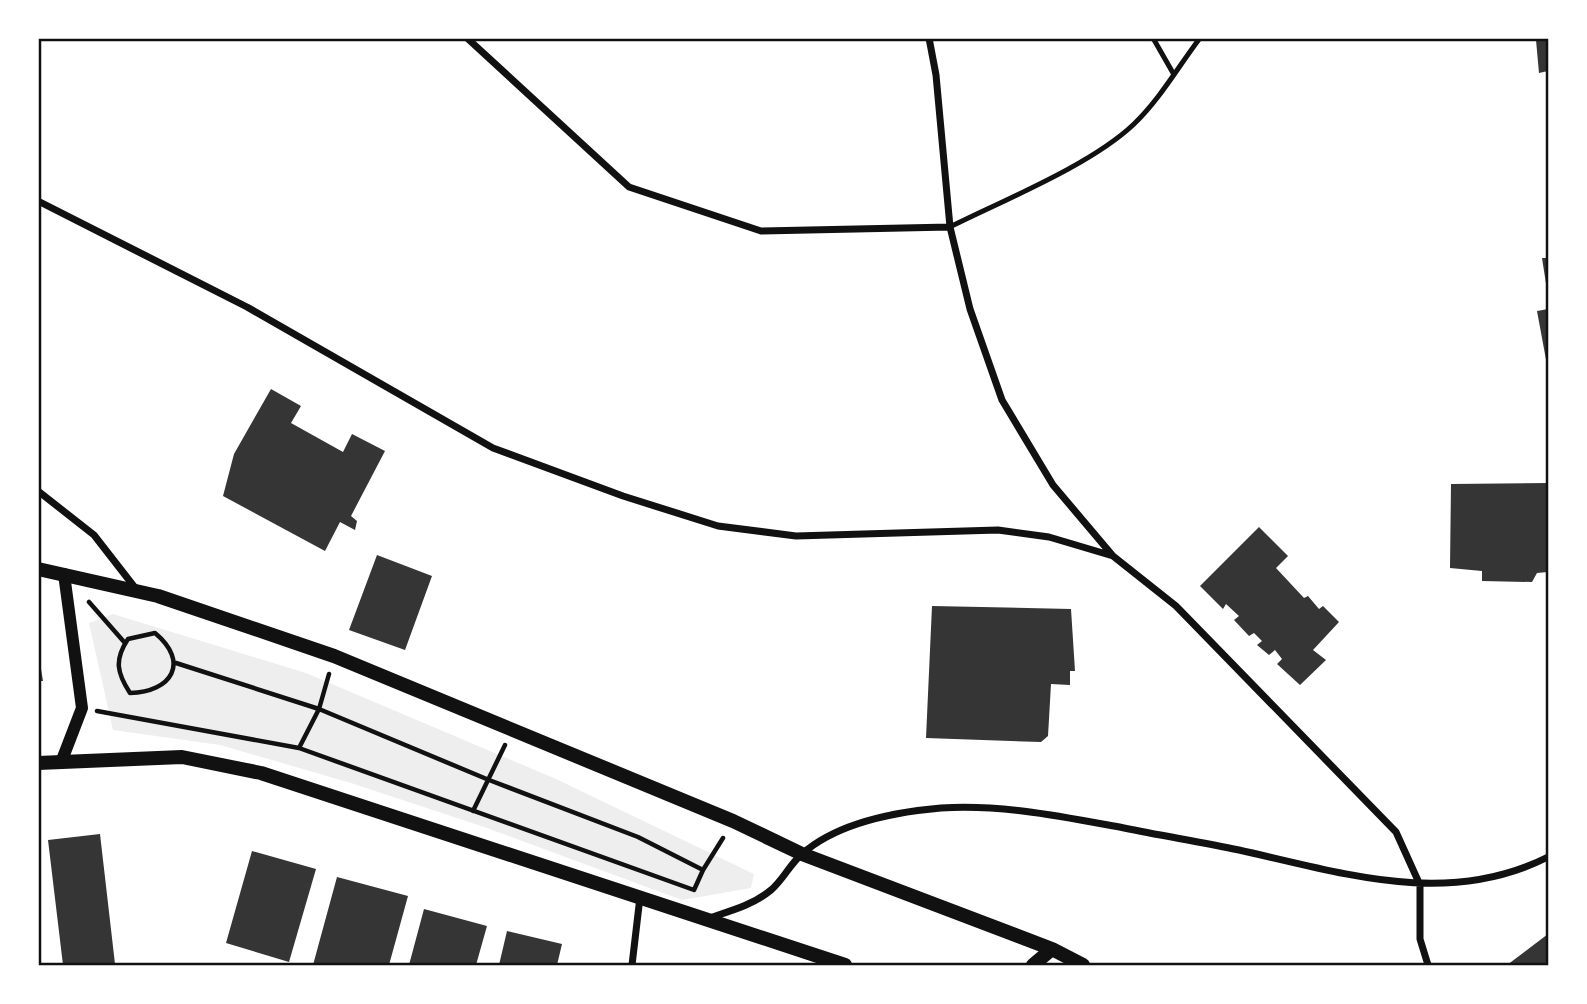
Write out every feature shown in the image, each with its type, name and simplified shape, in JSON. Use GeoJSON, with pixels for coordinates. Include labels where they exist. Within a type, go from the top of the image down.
{"type":"FeatureCollection","features":[{"type":"Feature","properties":{"kind":"main road"},"geometry":{"type":"LineString","coordinates":[[38,569],[138,591],[334,656],[733,821],[802,854],[1052,949],[1083,965]]}},
{"type":"Feature","properties":{"kind":"main road"},"geometry":{"type":"LineString","coordinates":[[38,763],[182,757],[261,773],[845,965]]}},
{"type":"Feature","properties":{"kind":"main road"},"geometry":{"type":"LineString","coordinates":[[1033,965],[1052,949]]}},
{"type":"Feature","properties":{"kind":"street"},"geometry":{"type":"LineString","coordinates":[[467,38],[629,187],[761,231],[950,227]]}},
{"type":"Feature","properties":{"kind":"street"},"geometry":{"type":"LineString","coordinates":[[929,38],[936,75],[950,227],[970,309],[1002,400],[1053,485],[1113,556],[1176,606],[1396,832],[1420,885],[1420,939],[1428,965]]}},
{"type":"Feature","properties":{"kind":"street"},"geometry":{"type":"LineString","coordinates":[[38,201],[247,307],[493,449],[622,496],[718,526],[796,536],[998,530],[1049,537],[1113,556]]}},
{"type":"Feature","properties":{"kind":"street"},"geometry":{"type":"LineString","coordinates":[[38,491],[94,535],[138,591]]}},
{"type":"Feature","properties":{"kind":"street"},"geometry":{"type":"LineString","coordinates":[[62,760],[82,708],[64,574]]}},
{"type":"Feature","properties":{"kind":"street"},"geometry":{"type":"LineString","coordinates":[[706,919],[743,907],[772,890],[802,854],[836,831],[878,819],[938,808],[990,807],[1226,848],[1343,876],[1420,885],[1481,881],[1525,868],[1549,857]]}},
{"type":"Feature","properties":{"kind":"street"},"geometry":{"type":"LineString","coordinates":[[632,965],[640,897]]}},
{"type":"Feature","properties":{"kind":"lane"},"geometry":{"type":"LineString","coordinates":[[1153,38],[1173,73]]}},
{"type":"Feature","properties":{"kind":"lane"},"geometry":{"type":"LineString","coordinates":[[950,227],[1103,148],[1149,108],[1200,38]]}},
{"type":"Feature","properties":{"kind":"path"},"geometry":{"type":"LineString","coordinates":[[64,574],[125,643]]}},
{"type":"Feature","properties":{"kind":"path"},"geometry":{"type":"LineString","coordinates":[[155,633],[172,650],[176,663],[169,678],[145,692],[131,693],[118,675],[117,660],[125,643],[128,639],[155,633]]}},
{"type":"Feature","properties":{"kind":"path"},"geometry":{"type":"LineString","coordinates":[[299,748],[319,709],[334,656]]}},
{"type":"Feature","properties":{"kind":"path"},"geometry":{"type":"LineString","coordinates":[[176,663],[319,709],[489,780],[638,837],[703,870]]}},
{"type":"Feature","properties":{"kind":"path"},"geometry":{"type":"LineString","coordinates":[[82,708],[299,748],[694,890],[733,821]]}},
{"type":"Feature","properties":{"kind":"path"},"geometry":{"type":"LineString","coordinates":[[473,811],[513,729]]}},
{"type":"Feature","properties":{"kind":"shaded area"},"geometry":{"type":"Polygon","coordinates":[[[113,614],[306,673],[556,779],[754,874],[751,888],[682,900],[484,827],[351,783],[220,745],[113,730],[89,623],[113,614]]]}},
{"type":"Feature","properties":{"kind":"building"},"geometry":{"type":"Polygon","coordinates":[[[1548,38],[1548,71],[1539,73],[1536,40],[1548,38]]]}},
{"type":"Feature","properties":{"kind":"building"},"geometry":{"type":"Polygon","coordinates":[[[1542,258],[1548,258],[1548,290],[1547,290],[1542,258]]]}},
{"type":"Feature","properties":{"kind":"building"},"geometry":{"type":"Polygon","coordinates":[[[1548,309],[1548,365],[1547,365],[1537,311],[1548,309]]]}},
{"type":"Feature","properties":{"kind":"building"},"geometry":{"type":"Polygon","coordinates":[[[271,389],[301,406],[291,423],[343,452],[352,434],[385,451],[351,516],[357,521],[355,530],[340,522],[325,551],[223,496],[234,454],[271,389]]]}},
{"type":"Feature","properties":{"kind":"building"},"geometry":{"type":"Polygon","coordinates":[[[1548,483],[1548,572],[1537,573],[1532,582],[1482,581],[1482,571],[1450,568],[1451,484],[1548,483]]]}},
{"type":"Feature","properties":{"kind":"building"},"geometry":{"type":"Polygon","coordinates":[[[1259,527],[1288,556],[1276,568],[1304,598],[1308,596],[1319,609],[1323,606],[1339,622],[1313,650],[1326,660],[1300,685],[1277,664],[1282,659],[1275,650],[1269,655],[1257,645],[1262,641],[1254,633],[1249,636],[1234,620],[1239,616],[1226,604],[1223,609],[1200,586],[1259,527]]]}},
{"type":"Feature","properties":{"kind":"building"},"geometry":{"type":"Polygon","coordinates":[[[377,555],[432,576],[405,650],[349,630],[377,555]]]}},
{"type":"Feature","properties":{"kind":"building"},"geometry":{"type":"Polygon","coordinates":[[[932,606],[1071,609],[1075,671],[1070,671],[1070,685],[1051,684],[1048,736],[1041,742],[926,738],[932,606]]]}},
{"type":"Feature","properties":{"kind":"building"},"geometry":{"type":"Polygon","coordinates":[[[40,663],[43,681],[38,681],[40,663]]]}},
{"type":"Feature","properties":{"kind":"building"},"geometry":{"type":"Polygon","coordinates":[[[100,834],[115,964],[63,965],[48,840],[100,834]]]}},
{"type":"Feature","properties":{"kind":"building"},"geometry":{"type":"Polygon","coordinates":[[[252,851],[316,869],[289,962],[226,943],[252,851]]]}},
{"type":"Feature","properties":{"kind":"building"},"geometry":{"type":"Polygon","coordinates":[[[337,877],[408,896],[389,965],[313,965],[337,877]]]}},
{"type":"Feature","properties":{"kind":"building"},"geometry":{"type":"Polygon","coordinates":[[[424,909],[487,926],[476,965],[409,965],[424,909]]]}},
{"type":"Feature","properties":{"kind":"building"},"geometry":{"type":"Polygon","coordinates":[[[507,931],[562,944],[557,965],[499,965],[507,931]]]}},
{"type":"Feature","properties":{"kind":"building"},"geometry":{"type":"Polygon","coordinates":[[[1548,934],[1548,965],[1507,965],[1548,934]]]}}]}
